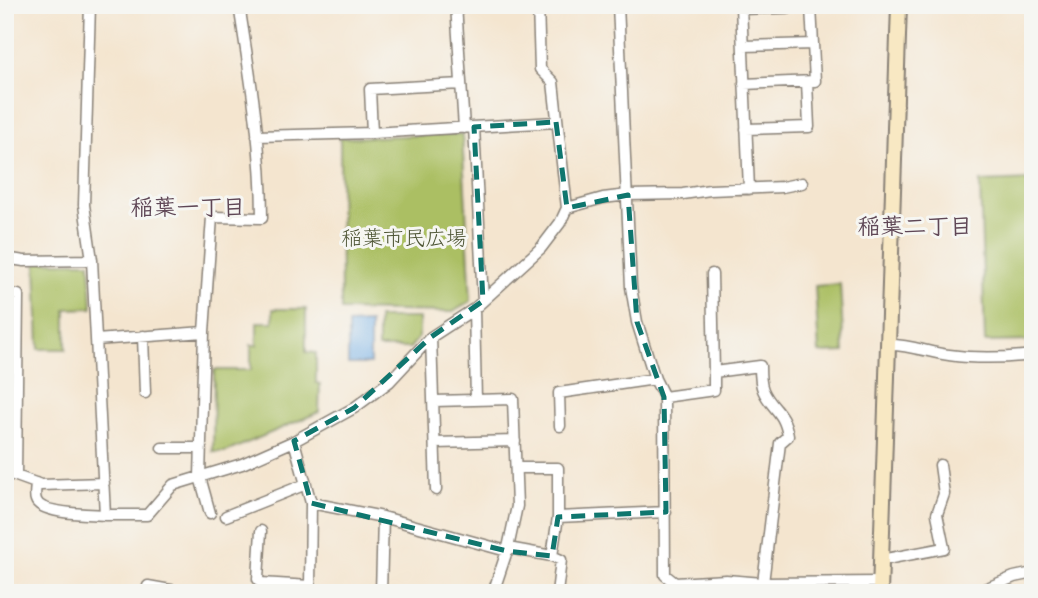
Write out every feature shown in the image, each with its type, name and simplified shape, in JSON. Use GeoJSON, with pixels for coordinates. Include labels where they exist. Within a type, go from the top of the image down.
{"type":"FeatureCollection","features":[{"type":"Feature","properties":{"kind":"street"},"geometry":{"type":"LineString","coordinates":[[90,5],[83,205],[92,260],[105,515]]}},
{"type":"Feature","properties":{"kind":"street"},"geometry":{"type":"LineString","coordinates":[[210,513],[200,477],[204,332],[212,217],[262,218],[262,180],[239,5]]}},
{"type":"Feature","properties":{"kind":"street"},"geometry":{"type":"LineString","coordinates":[[456,5],[461,84],[469,127],[483,301]]}},
{"type":"Feature","properties":{"kind":"street"},"geometry":{"type":"LineString","coordinates":[[36,483],[36,500],[40,506],[66,513],[147,515],[173,485],[242,464],[294,441],[354,408],[389,382],[431,337],[474,309],[541,248],[560,223],[567,208],[553,82],[540,69],[537,5]]}},
{"type":"Feature","properties":{"kind":"street"},"geometry":{"type":"LineString","coordinates":[[618,5],[631,288],[637,321],[655,379],[664,397],[665,575],[674,588],[726,580],[880,587],[899,5]]}},
{"type":"Feature","properties":{"kind":"street"},"geometry":{"type":"LineString","coordinates":[[744,84],[815,81],[811,7],[741,7],[744,84],[749,189]]}},
{"type":"Feature","properties":{"kind":"street"},"geometry":{"type":"LineString","coordinates":[[743,46],[813,44]]}},
{"type":"Feature","properties":{"kind":"street"},"geometry":{"type":"LineString","coordinates":[[746,129],[809,127],[807,82]]}},
{"type":"Feature","properties":{"kind":"street"},"geometry":{"type":"LineString","coordinates":[[372,133],[370,89],[461,84]]}},
{"type":"Feature","properties":{"kind":"street"},"geometry":{"type":"LineString","coordinates":[[257,136],[372,133],[556,122]]}},
{"type":"Feature","properties":{"kind":"street"},"geometry":{"type":"LineString","coordinates":[[567,208],[603,198],[628,195],[749,189],[802,183]]}},
{"type":"Feature","properties":{"kind":"street"},"geometry":{"type":"LineString","coordinates":[[5,258],[24,261],[92,260]]}},
{"type":"Feature","properties":{"kind":"street"},"geometry":{"type":"LineString","coordinates":[[664,397],[714,390],[712,274]]}},
{"type":"Feature","properties":{"kind":"street"},"geometry":{"type":"LineString","coordinates":[[5,294],[18,295],[11,474],[41,485],[104,483]]}},
{"type":"Feature","properties":{"kind":"street"},"geometry":{"type":"LineString","coordinates":[[474,309],[476,400]]}},
{"type":"Feature","properties":{"kind":"street"},"geometry":{"type":"LineString","coordinates":[[96,340],[204,332]]}},
{"type":"Feature","properties":{"kind":"street"},"geometry":{"type":"LineString","coordinates":[[143,337],[145,393]]}},
{"type":"Feature","properties":{"kind":"street"},"geometry":{"type":"LineString","coordinates":[[431,337],[436,490]]}},
{"type":"Feature","properties":{"kind":"street"},"geometry":{"type":"LineString","coordinates":[[888,345],[972,358],[1033,355]]}},
{"type":"Feature","properties":{"kind":"street"},"geometry":{"type":"LineString","coordinates":[[714,372],[760,366],[762,389],[786,423],[788,436],[780,443],[763,583]]}},
{"type":"Feature","properties":{"kind":"street"},"geometry":{"type":"LineString","coordinates":[[560,426],[559,393],[655,379]]}},
{"type":"Feature","properties":{"kind":"street"},"geometry":{"type":"LineString","coordinates":[[434,401],[513,398],[517,506],[508,550],[493,593]]}},
{"type":"Feature","properties":{"kind":"street"},"geometry":{"type":"LineString","coordinates":[[261,531],[258,588],[303,589],[310,586],[311,503],[294,441]]}},
{"type":"Feature","properties":{"kind":"street"},"geometry":{"type":"LineString","coordinates":[[435,443],[515,441]]}},
{"type":"Feature","properties":{"kind":"street"},"geometry":{"type":"LineString","coordinates":[[162,449],[201,448]]}},
{"type":"Feature","properties":{"kind":"street"},"geometry":{"type":"LineString","coordinates":[[881,560],[944,548],[937,514],[944,494],[940,465]]}},
{"type":"Feature","properties":{"kind":"street"},"geometry":{"type":"LineString","coordinates":[[516,468],[558,468],[558,517],[552,556]]}},
{"type":"Feature","properties":{"kind":"street"},"geometry":{"type":"LineString","coordinates":[[226,516],[306,484]]}},
{"type":"Feature","properties":{"kind":"street"},"geometry":{"type":"LineString","coordinates":[[311,503],[383,517],[508,550],[552,556],[561,560],[557,593]]}},
{"type":"Feature","properties":{"kind":"street"},"geometry":{"type":"LineString","coordinates":[[558,517],[666,512]]}},
{"type":"Feature","properties":{"kind":"street"},"geometry":{"type":"LineString","coordinates":[[381,593],[383,517]]}},
{"type":"Feature","properties":{"kind":"street"},"geometry":{"type":"LineString","coordinates":[[975,593],[1014,577],[1033,573]]}},
{"type":"Feature","properties":{"kind":"street"},"geometry":{"type":"LineString","coordinates":[[148,586],[187,593]]}},
{"type":"Feature","properties":{"kind":"highlighted area"},"geometry":{"type":"Polygon","coordinates":[[[556,122],[567,208],[628,195],[637,322],[664,397],[666,512],[558,517],[552,556],[507,551],[311,503],[294,441],[354,408],[431,337],[483,301],[474,127],[556,122]]]}},
{"type":"Feature","properties":{"kind":"green space","name":"稲葉市民広場"},"geometry":{"type":"Polygon","coordinates":[[[462,134],[471,301],[453,312],[341,310],[340,138],[462,134]]]}},
{"type":"Feature","properties":{"kind":"green space"},"geometry":{"type":"Polygon","coordinates":[[[1033,180],[1033,341],[985,342],[980,182],[1033,180]]]}},
{"type":"Feature","properties":{"kind":"green space"},"geometry":{"type":"Polygon","coordinates":[[[36,262],[90,262],[92,308],[66,309],[66,349],[39,349],[36,262]]]}},
{"type":"Feature","properties":{"kind":"green space"},"geometry":{"type":"Polygon","coordinates":[[[840,284],[844,352],[819,353],[815,286],[840,284]]]}},
{"type":"Feature","properties":{"kind":"green space"},"geometry":{"type":"Polygon","coordinates":[[[273,309],[306,309],[306,352],[316,353],[316,383],[320,384],[319,412],[226,452],[213,452],[214,370],[251,370],[251,345],[257,345],[257,322],[273,322],[273,309]]]}},
{"type":"Feature","properties":{"kind":"green space"},"geometry":{"type":"Polygon","coordinates":[[[378,318],[419,318],[419,337],[410,348],[378,348],[378,318]]]}},
{"type":"Feature","properties":{"kind":"water"},"geometry":{"type":"Polygon","coordinates":[[[370,323],[370,364],[348,364],[348,324],[370,323]]]}},
{"type":"Feature","properties":{"kind":"district","name":"稲葉一丁目"},"geometry":{"type":"Point","coordinates":[188,207]}},
{"type":"Feature","properties":{"kind":"district","name":"稲葉二丁目"},"geometry":{"type":"Point","coordinates":[915,226]}}]}
